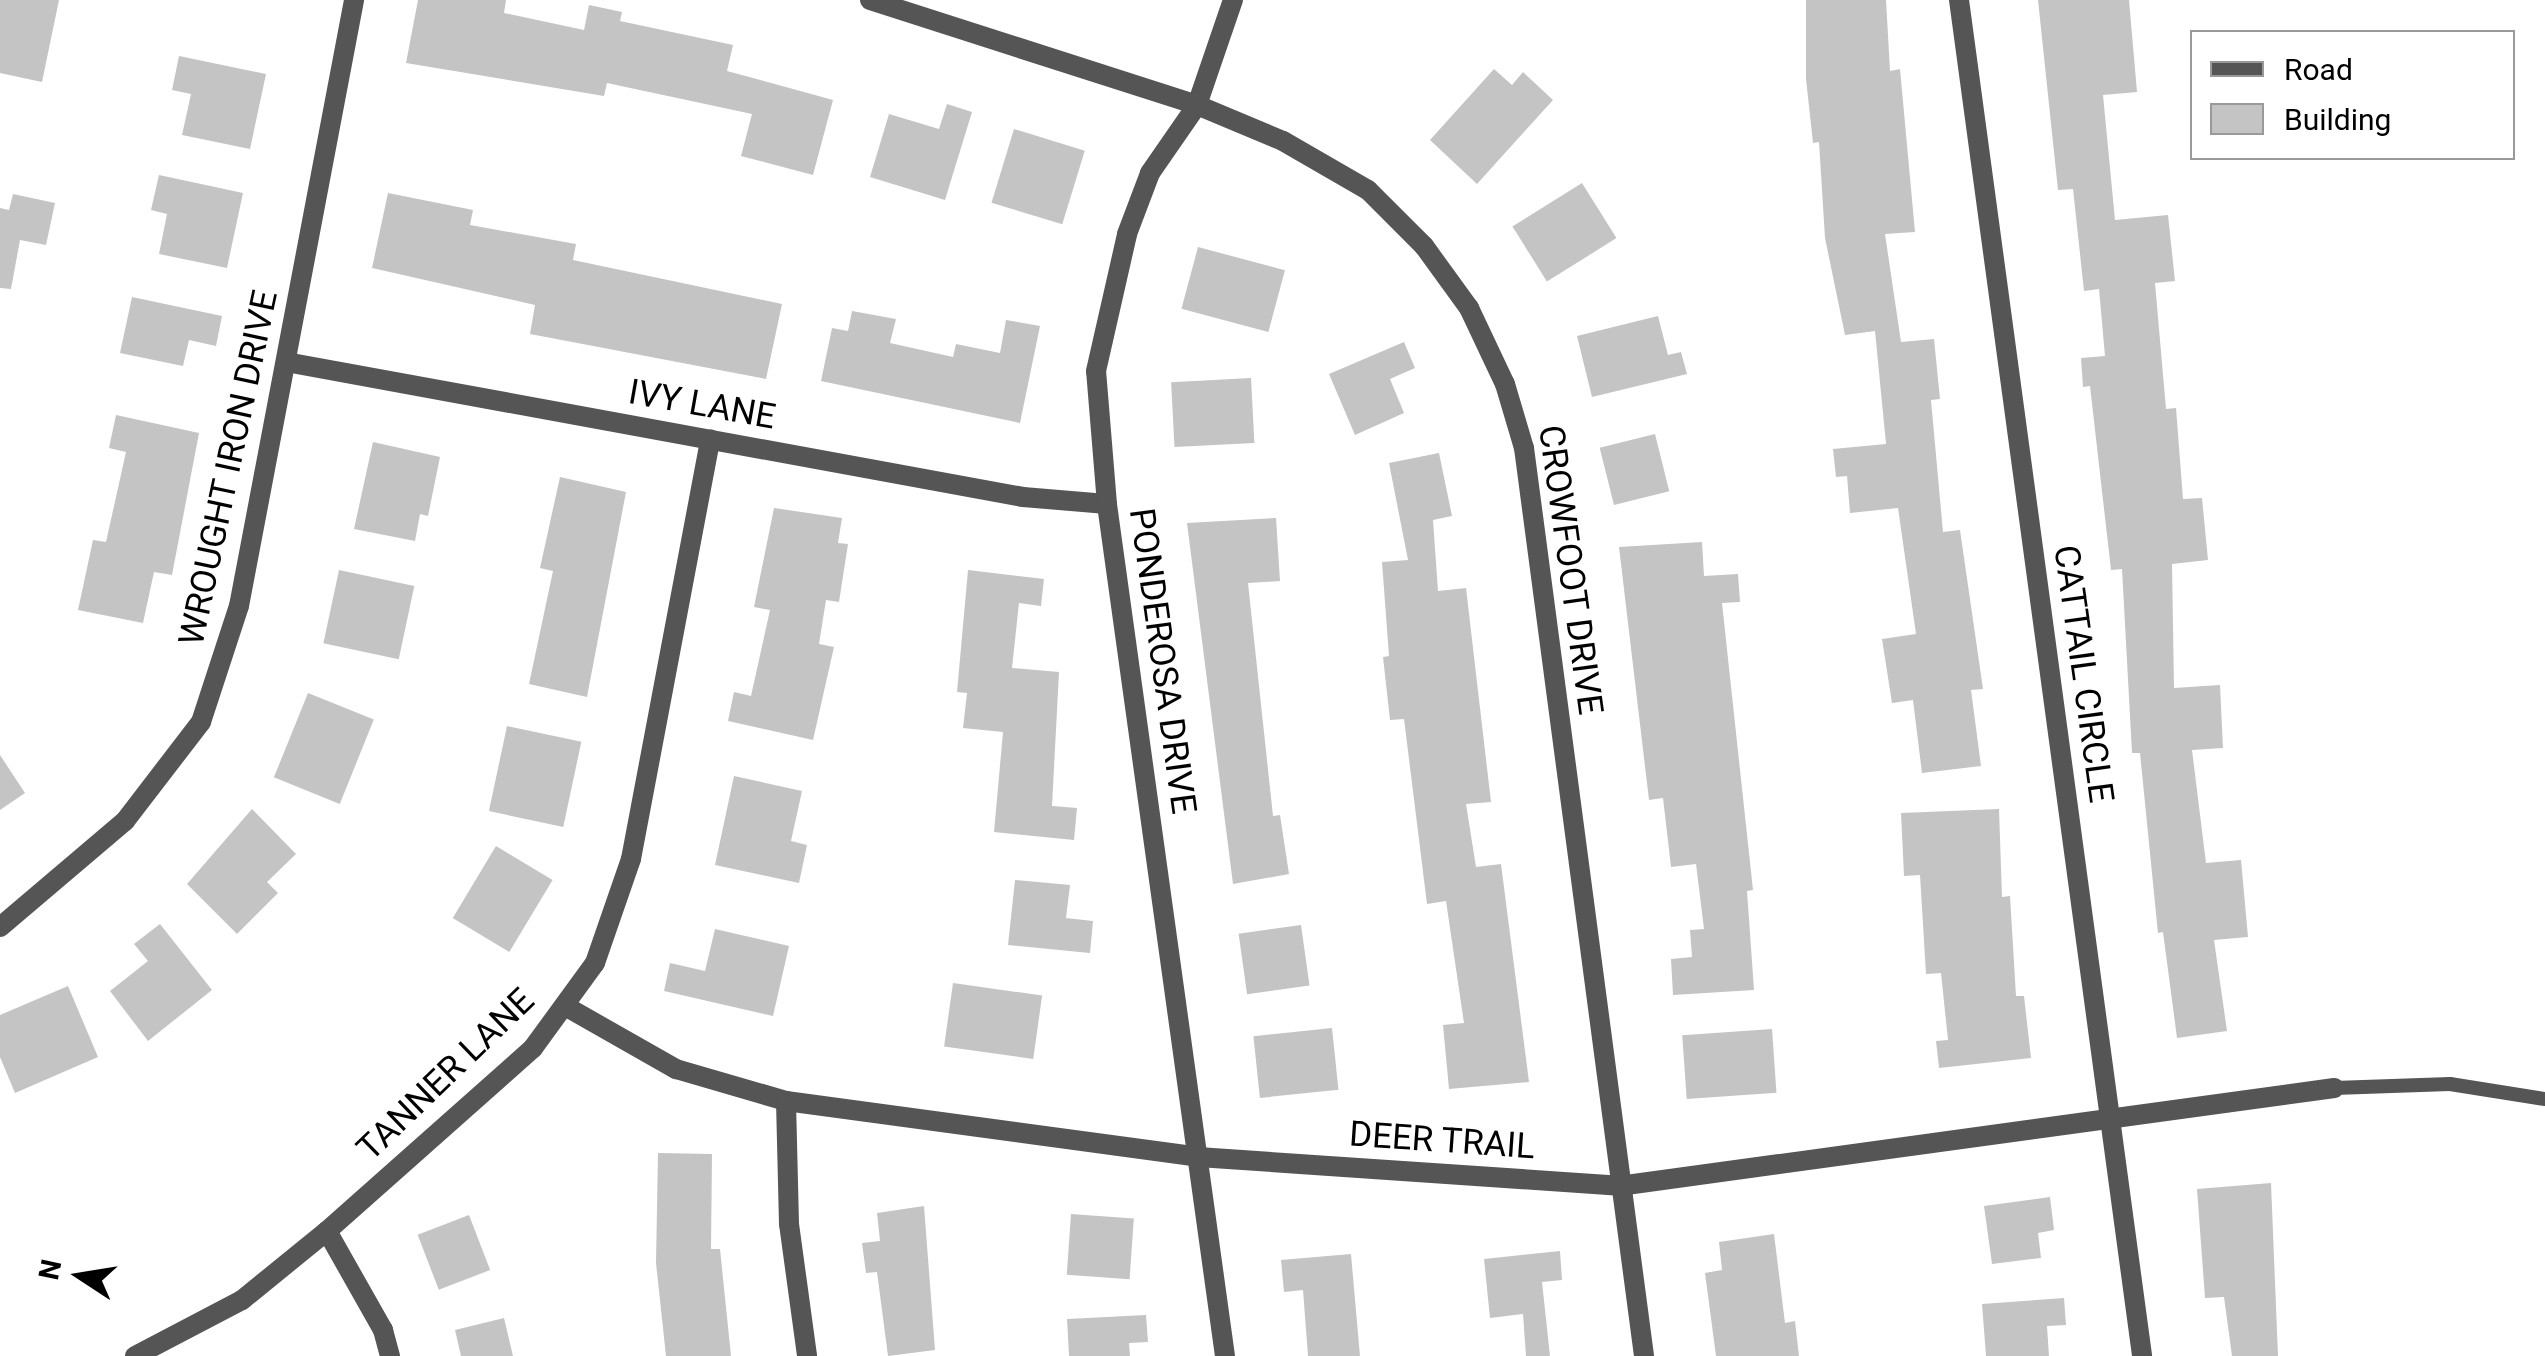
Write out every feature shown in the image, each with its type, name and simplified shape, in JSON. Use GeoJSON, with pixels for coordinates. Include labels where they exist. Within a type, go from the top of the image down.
{"type":"FeatureCollection","features":[{"type":"Feature","properties":{"kind":"street","name":"WROUGHT IRON DRIVE"},"geometry":{"type":"LineString","coordinates":[[0,927],[124,821],[201,722],[239,606],[354,0]]}},
{"type":"Feature","properties":{"kind":"street","name":"CROWFOOT DRIVE"},"geometry":{"type":"LineString","coordinates":[[870,0],[1197,105],[1283,140],[1368,190],[1424,246],[1469,308],[1506,384],[1524,448],[1644,1356]]}},
{"type":"Feature","properties":{"kind":"street","name":"PONDEROSA DRIVE"},"geometry":{"type":"LineString","coordinates":[[1225,1356],[1106,504],[1096,371],[1109,297],[1150,174],[1197,105],[1233,0]]}},
{"type":"Feature","properties":{"kind":"street","name":"CATTAIL CIRCLE"},"geometry":{"type":"LineString","coordinates":[[1959,0],[2142,1356]]}},
{"type":"Feature","properties":{"kind":"street","name":"IVY LANE"},"geometry":{"type":"LineString","coordinates":[[286,362],[1022,498],[1106,504]]}},
{"type":"Feature","properties":{"kind":"street","name":"TANNER LANE"},"geometry":{"type":"LineString","coordinates":[[135,1356],[242,1300],[327,1231],[533,1048],[595,963],[632,859],[710,439]]}},
{"type":"Feature","properties":{"kind":"street","name":"DEER TRAIL"},"geometry":{"type":"LineString","coordinates":[[565,1006],[676,1070],[786,1101],[1198,1158],[1619,1186],[2111,1122],[2334,1088]]}},
{"type":"Feature","properties":{"kind":"street"},"geometry":{"type":"LineString","coordinates":[[786,1101],[788,1224],[807,1356]]}},
{"type":"Feature","properties":{"kind":"street"},"geometry":{"type":"LineString","coordinates":[[327,1231],[383,1330],[390,1356]]}},
{"type":"Feature","properties":{"kind":"lane"},"geometry":{"type":"LineString","coordinates":[[2334,1088],[2450,1084],[2545,1099]]}},
{"type":"Feature","properties":{"kind":"building"},"geometry":{"type":"Polygon","coordinates":[[[0,0],[59,0],[42,82],[0,73],[0,0]]]}},
{"type":"Feature","properties":{"kind":"building"},"geometry":{"type":"Polygon","coordinates":[[[418,0],[506,0],[504,13],[584,30],[589,5],[622,12],[620,21],[733,45],[727,71],[833,100],[813,175],[741,156],[752,114],[607,83],[604,96],[406,63],[418,0]]]}},
{"type":"Feature","properties":{"kind":"building"},"geometry":{"type":"Polygon","coordinates":[[[1806,0],[1886,0],[1890,71],[1900,69],[1915,232],[1885,234],[1901,342],[1934,339],[1940,399],[1931,400],[1943,532],[1960,530],[1983,689],[1971,690],[1981,766],[1922,773],[1913,700],[1892,703],[1882,639],[1916,634],[1898,508],[1850,513],[1847,476],[1836,477],[1833,449],[1886,444],[1875,331],[1845,335],[1825,238],[1819,142],[1813,143],[1806,79],[1806,0]]]}},
{"type":"Feature","properties":{"kind":"building"},"geometry":{"type":"Polygon","coordinates":[[[2038,0],[2129,0],[2137,92],[2103,95],[2115,220],[2168,215],[2175,281],[2155,283],[2166,409],[2176,408],[2183,499],[2202,498],[2208,560],[2172,564],[2174,688],[2220,685],[2223,748],[2192,750],[2206,863],[2241,860],[2248,937],[2214,940],[2227,1031],[2177,1038],[2163,932],[2158,933],[2140,753],[2132,753],[2122,569],[2111,570],[2090,386],[2083,387],[2081,358],[2105,356],[2099,289],[2084,291],[2073,189],[2058,190],[2038,0]]]}},
{"type":"Feature","properties":{"kind":"building"},"geometry":{"type":"Polygon","coordinates":[[[179,56],[266,74],[250,149],[182,135],[191,94],[172,90],[179,56]]]}},
{"type":"Feature","properties":{"kind":"building"},"geometry":{"type":"Polygon","coordinates":[[[1494,69],[1512,85],[1523,72],[1553,100],[1477,184],[1430,140],[1494,69]]]}},
{"type":"Feature","properties":{"kind":"building"},"geometry":{"type":"Polygon","coordinates":[[[947,104],[972,112],[945,200],[870,177],[889,114],[939,129],[947,104]]]}},
{"type":"Feature","properties":{"kind":"building"},"geometry":{"type":"Polygon","coordinates":[[[1014,129],[1085,151],[1062,224],[991,203],[1014,129]]]}},
{"type":"Feature","properties":{"kind":"building"},"geometry":{"type":"Polygon","coordinates":[[[159,175],[243,193],[227,268],[159,254],[167,214],[151,210],[159,175]]]}},
{"type":"Feature","properties":{"kind":"building"},"geometry":{"type":"Polygon","coordinates":[[[1582,183],[1616,238],[1547,282],[1512,226],[1582,183]]]}},
{"type":"Feature","properties":{"kind":"building"},"geometry":{"type":"Polygon","coordinates":[[[388,193],[473,210],[470,225],[576,244],[573,260],[782,304],[766,379],[530,334],[535,305],[372,268],[388,193]]]}},
{"type":"Feature","properties":{"kind":"building"},"geometry":{"type":"Polygon","coordinates":[[[13,194],[55,203],[46,245],[20,240],[11,289],[0,288],[0,208],[9,210],[13,194]]]}},
{"type":"Feature","properties":{"kind":"building"},"geometry":{"type":"Polygon","coordinates":[[[1198,247],[1285,270],[1268,332],[1181,309],[1198,247]]]}},
{"type":"Feature","properties":{"kind":"building"},"geometry":{"type":"Polygon","coordinates":[[[132,297],[222,316],[216,346],[189,340],[183,366],[120,353],[132,297]]]}},
{"type":"Feature","properties":{"kind":"building"},"geometry":{"type":"Polygon","coordinates":[[[852,311],[896,319],[890,343],[953,357],[956,344],[1000,353],[1006,320],[1040,326],[1020,423],[821,381],[832,328],[848,331],[852,311]]]}},
{"type":"Feature","properties":{"kind":"building"},"geometry":{"type":"Polygon","coordinates":[[[1658,316],[1668,355],[1681,352],[1687,374],[1592,397],[1577,336],[1658,316]]]}},
{"type":"Feature","properties":{"kind":"building"},"geometry":{"type":"Polygon","coordinates":[[[1404,342],[1415,368],[1390,379],[1404,413],[1355,435],[1329,374],[1404,342]]]}},
{"type":"Feature","properties":{"kind":"building"},"geometry":{"type":"Polygon","coordinates":[[[1251,378],[1254,443],[1175,447],[1171,382],[1251,378]]]}},
{"type":"Feature","properties":{"kind":"building"},"geometry":{"type":"Polygon","coordinates":[[[116,415],[199,433],[172,575],[154,572],[143,623],[78,610],[93,540],[106,542],[126,452],[109,448],[116,415]]]}},
{"type":"Feature","properties":{"kind":"building"},"geometry":{"type":"Polygon","coordinates":[[[1655,434],[1669,491],[1614,505],[1600,448],[1655,434]]]}},
{"type":"Feature","properties":{"kind":"building"},"geometry":{"type":"Polygon","coordinates":[[[373,442],[440,457],[428,516],[420,514],[415,541],[354,529],[373,442]]]}},
{"type":"Feature","properties":{"kind":"building"},"geometry":{"type":"Polygon","coordinates":[[[1439,453],[1452,516],[1433,520],[1438,591],[1466,588],[1491,802],[1466,804],[1476,867],[1501,864],[1529,1082],[1449,1089],[1443,1025],[1464,1023],[1446,901],[1427,904],[1404,719],[1390,720],[1383,657],[1389,656],[1382,562],[1408,560],[1389,463],[1439,453]]]}},
{"type":"Feature","properties":{"kind":"building"},"geometry":{"type":"Polygon","coordinates":[[[560,477],[626,492],[587,697],[529,684],[553,571],[540,568],[560,477]]]}},
{"type":"Feature","properties":{"kind":"building"},"geometry":{"type":"Polygon","coordinates":[[[774,508],[842,518],[838,543],[848,544],[839,602],[826,600],[819,644],[834,647],[813,740],[728,721],[734,692],[751,696],[770,610],[754,607],[774,508]]]}},
{"type":"Feature","properties":{"kind":"building"},"geometry":{"type":"Polygon","coordinates":[[[1276,518],[1280,581],[1248,583],[1273,816],[1280,815],[1289,874],[1233,884],[1187,523],[1276,518]]]}},
{"type":"Feature","properties":{"kind":"building"},"geometry":{"type":"Polygon","coordinates":[[[1702,542],[1704,576],[1738,574],[1740,602],[1722,603],[1753,890],[1747,891],[1754,990],[1673,995],[1671,959],[1692,957],[1690,930],[1704,929],[1696,864],[1671,867],[1663,798],[1649,800],[1619,547],[1702,542]]]}},
{"type":"Feature","properties":{"kind":"building"},"geometry":{"type":"Polygon","coordinates":[[[339,570],[414,586],[399,659],[323,643],[339,570]]]}},
{"type":"Feature","properties":{"kind":"building"},"geometry":{"type":"Polygon","coordinates":[[[968,570],[1044,579],[1041,606],[1019,603],[1012,668],[1059,672],[1052,806],[1077,808],[1074,840],[994,832],[1003,732],[963,728],[967,693],[957,692],[968,570]]]}},
{"type":"Feature","properties":{"kind":"building"},"geometry":{"type":"Polygon","coordinates":[[[308,693],[374,720],[340,804],[274,777],[308,693]]]}},
{"type":"Feature","properties":{"kind":"building"},"geometry":{"type":"Polygon","coordinates":[[[507,726],[581,742],[563,827],[489,811],[507,726]]]}},
{"type":"Feature","properties":{"kind":"building"},"geometry":{"type":"Polygon","coordinates":[[[0,755],[25,793],[0,810],[0,755]]]}},
{"type":"Feature","properties":{"kind":"building"},"geometry":{"type":"Polygon","coordinates":[[[734,776],[802,791],[791,841],[807,845],[799,883],[715,865],[734,776]]]}},
{"type":"Feature","properties":{"kind":"building"},"geometry":{"type":"Polygon","coordinates":[[[252,809],[296,854],[267,882],[278,893],[237,934],[187,884],[252,809]]]}},
{"type":"Feature","properties":{"kind":"building"},"geometry":{"type":"Polygon","coordinates":[[[1999,809],[2002,897],[2010,896],[2016,996],[2024,996],[2031,1058],[1939,1068],[1936,1041],[1948,1040],[1941,973],[1926,974],[1920,875],[1904,876],[1901,813],[1999,809]]]}},
{"type":"Feature","properties":{"kind":"building"},"geometry":{"type":"Polygon","coordinates":[[[496,846],[553,880],[509,952],[453,918],[496,846]]]}},
{"type":"Feature","properties":{"kind":"building"},"geometry":{"type":"Polygon","coordinates":[[[1015,880],[1070,885],[1066,918],[1093,921],[1090,953],[1008,945],[1015,880]]]}},
{"type":"Feature","properties":{"kind":"building"},"geometry":{"type":"Polygon","coordinates":[[[160,924],[212,990],[148,1041],[110,991],[148,961],[134,944],[160,924]]]}},
{"type":"Feature","properties":{"kind":"building"},"geometry":{"type":"Polygon","coordinates":[[[1301,925],[1309,985],[1247,994],[1239,934],[1301,925]]]}},
{"type":"Feature","properties":{"kind":"building"},"geometry":{"type":"Polygon","coordinates":[[[715,929],[789,946],[773,1016],[664,991],[670,963],[705,971],[715,929]]]}},
{"type":"Feature","properties":{"kind":"building"},"geometry":{"type":"Polygon","coordinates":[[[953,983],[1042,996],[1033,1059],[944,1046],[953,983]]]}},
{"type":"Feature","properties":{"kind":"building"},"geometry":{"type":"Polygon","coordinates":[[[68,986],[98,1057],[15,1093],[0,1057],[0,1015],[68,986]]]}},
{"type":"Feature","properties":{"kind":"building"},"geometry":{"type":"Polygon","coordinates":[[[1332,1028],[1338,1090],[1260,1098],[1253,1036],[1332,1028]]]}},
{"type":"Feature","properties":{"kind":"building"},"geometry":{"type":"Polygon","coordinates":[[[1772,1029],[1776,1093],[1687,1099],[1682,1035],[1772,1029]]]}},
{"type":"Feature","properties":{"kind":"building"},"geometry":{"type":"Polygon","coordinates":[[[658,1153],[712,1154],[711,1249],[720,1249],[731,1356],[666,1356],[656,1263],[658,1153]]]}},
{"type":"Feature","properties":{"kind":"building"},"geometry":{"type":"Polygon","coordinates":[[[2271,1183],[2278,1356],[2232,1356],[2224,1297],[2205,1298],[2197,1189],[2271,1183]]]}},
{"type":"Feature","properties":{"kind":"building"},"geometry":{"type":"Polygon","coordinates":[[[2050,1197],[2054,1230],[2038,1233],[2041,1258],[1992,1264],[1984,1206],[2050,1197]]]}},
{"type":"Feature","properties":{"kind":"building"},"geometry":{"type":"Polygon","coordinates":[[[924,1206],[935,1350],[888,1356],[877,1272],[866,1273],[862,1243],[880,1241],[877,1213],[924,1206]]]}},
{"type":"Feature","properties":{"kind":"building"},"geometry":{"type":"Polygon","coordinates":[[[1071,1214],[1134,1218],[1130,1279],[1067,1275],[1071,1214]]]}},
{"type":"Feature","properties":{"kind":"building"},"geometry":{"type":"Polygon","coordinates":[[[469,1215],[490,1270],[439,1290],[418,1235],[469,1215]]]}},
{"type":"Feature","properties":{"kind":"building"},"geometry":{"type":"Polygon","coordinates":[[[1774,1234],[1785,1323],[1795,1321],[1799,1356],[1716,1356],[1705,1273],[1722,1270],[1719,1242],[1774,1234]]]}},
{"type":"Feature","properties":{"kind":"building"},"geometry":{"type":"Polygon","coordinates":[[[1560,1251],[1562,1280],[1542,1282],[1550,1356],[1526,1356],[1523,1314],[1490,1318],[1484,1259],[1560,1251]]]}},
{"type":"Feature","properties":{"kind":"building"},"geometry":{"type":"Polygon","coordinates":[[[1351,1254],[1360,1356],[1308,1356],[1303,1290],[1284,1292],[1281,1260],[1351,1254]]]}},
{"type":"Feature","properties":{"kind":"building"},"geometry":{"type":"Polygon","coordinates":[[[2064,1298],[2066,1325],[2047,1326],[2049,1356],[1986,1356],[1982,1304],[2064,1298]]]}},
{"type":"Feature","properties":{"kind":"building"},"geometry":{"type":"Polygon","coordinates":[[[1146,1315],[1148,1342],[1129,1343],[1130,1356],[1069,1356],[1067,1319],[1146,1315]]]}},
{"type":"Feature","properties":{"kind":"building"},"geometry":{"type":"Polygon","coordinates":[[[504,1318],[513,1356],[461,1356],[455,1330],[504,1318]]]}}]}
